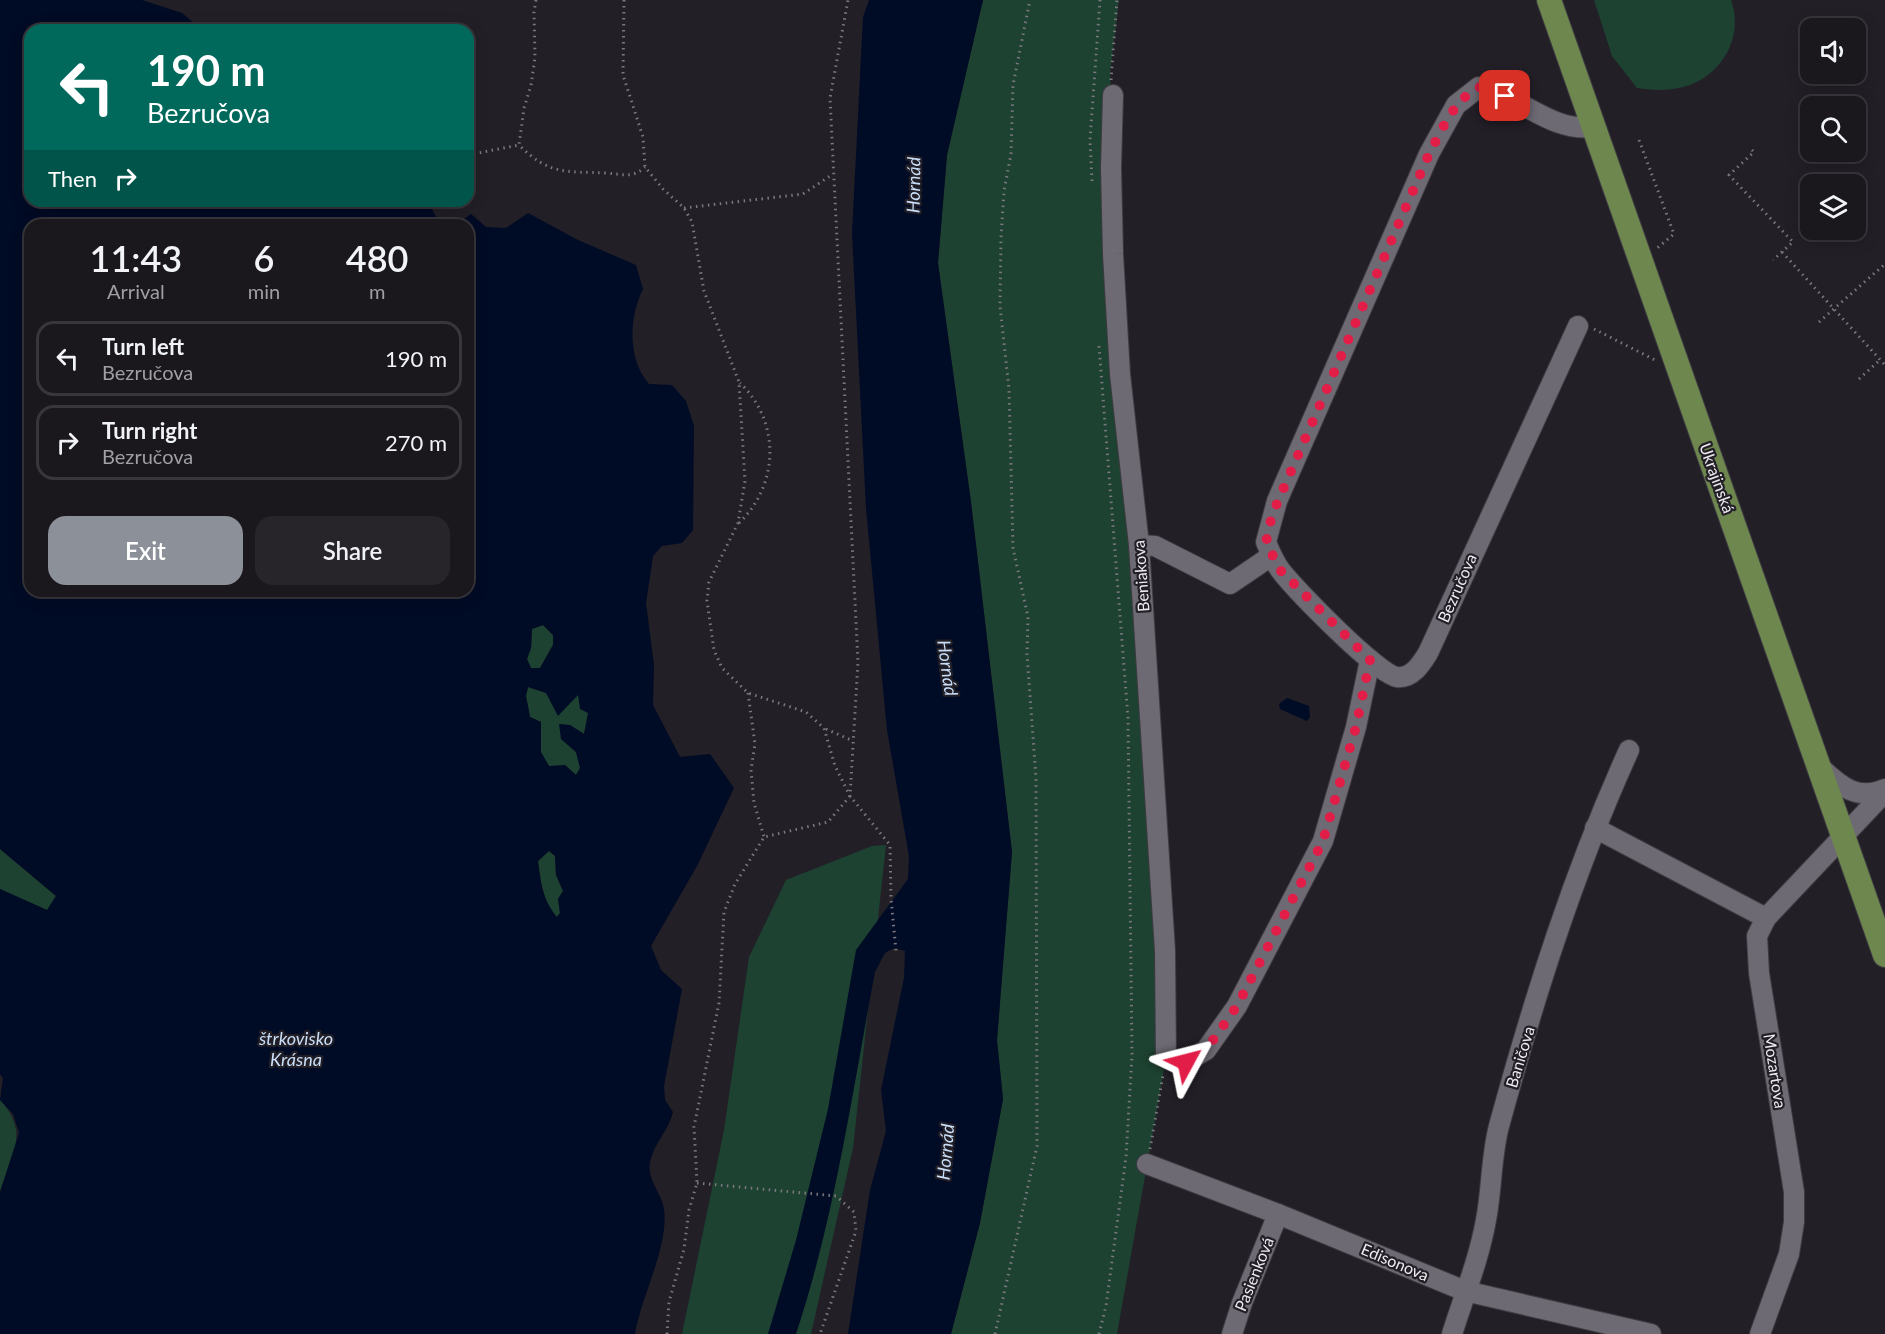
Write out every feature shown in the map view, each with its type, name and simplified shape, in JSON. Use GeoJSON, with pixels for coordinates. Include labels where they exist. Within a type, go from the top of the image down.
{"type":"FeatureCollection","features":[{"type":"Feature","properties":{"kind":"main road","name":"Ukrajinská"},"geometry":{"type":"LineString","coordinates":[[1549,0],[1885,955]]}},
{"type":"Feature","properties":{"kind":"street"},"geometry":{"type":"LineString","coordinates":[[1139,545],[1155,546],[1230,584],[1271,556],[1266,542],[1277,501],[1424,164],[1456,105],[1479,87],[1493,90],[1564,126],[1577,130],[1594,127]]}},
{"type":"Feature","properties":{"kind":"street","name":"Beniakova"},"geometry":{"type":"LineString","coordinates":[[1113,91],[1111,168],[1114,266],[1120,374],[1139,545],[1165,951],[1166,1058]]}},
{"type":"Feature","properties":{"kind":"street","name":"Bezručova"},"geometry":{"type":"LineString","coordinates":[[1271,556],[1296,588],[1370,660],[1391,676],[1400,678],[1420,666],[1578,326]]}},
{"type":"Feature","properties":{"kind":"street"},"geometry":{"type":"LineString","coordinates":[[1166,1058],[1186,1062],[1206,1050],[1237,1006],[1289,908],[1323,841],[1356,727],[1370,660]]}},
{"type":"Feature","properties":{"kind":"street","name":"Baničova"},"geometry":{"type":"LineString","coordinates":[[1452,1334],[1486,1219],[1498,1128],[1552,951],[1595,828],[1629,750]]}},
{"type":"Feature","properties":{"kind":"street"},"geometry":{"type":"LineString","coordinates":[[1821,768],[1852,792],[1874,794],[1885,790]]}},
{"type":"Feature","properties":{"kind":"street","name":"Mozartova"},"geometry":{"type":"LineString","coordinates":[[1763,1333],[1788,1254],[1794,1222],[1794,1192],[1758,974],[1757,936],[1766,918],[1885,790]]}},
{"type":"Feature","properties":{"kind":"street"},"geometry":{"type":"LineString","coordinates":[[1595,828],[1766,918]]}},
{"type":"Feature","properties":{"kind":"street","name":"Edisonova"},"geometry":{"type":"LineString","coordinates":[[1147,1164],[1278,1214],[1465,1291],[1651,1334]]}},
{"type":"Feature","properties":{"kind":"street","name":"Pasienková"},"geometry":{"type":"LineString","coordinates":[[1232,1334],[1278,1214]]}},
{"type":"Feature","properties":{"kind":"path"},"geometry":{"type":"LineString","coordinates":[[519,145],[535,58],[536,0]]}},
{"type":"Feature","properties":{"kind":"path"},"geometry":{"type":"LineString","coordinates":[[624,0],[623,75],[643,136],[645,167],[663,189],[684,208],[692,222],[704,291],[739,382],[764,415],[770,441],[771,461],[761,495],[753,509],[738,524]]}},
{"type":"Feature","properties":{"kind":"path"},"geometry":{"type":"LineString","coordinates":[[667,1334],[669,1302],[684,1249],[689,1210],[697,1183],[694,1127],[719,1003],[724,912],[735,884],[764,837],[828,822],[850,796],[851,740],[858,662],[830,98],[848,0]]}},
{"type":"Feature","properties":{"kind":"path"},"geometry":{"type":"LineString","coordinates":[[995,1334],[1037,1146],[1036,778],[1027,654],[1028,617],[1013,548],[1009,388],[1000,306],[1004,191],[1011,154],[1013,85],[1029,0]]}},
{"type":"Feature","properties":{"kind":"path"},"geometry":{"type":"LineString","coordinates":[[1092,187],[1091,129],[1100,0]]}},
{"type":"Feature","properties":{"kind":"path"},"geometry":{"type":"LineString","coordinates":[[1113,91],[1110,73],[1117,0]]}},
{"type":"Feature","properties":{"kind":"path"},"geometry":{"type":"LineString","coordinates":[[1639,140],[1674,234],[1662,246],[1639,255]]}},
{"type":"Feature","properties":{"kind":"path"},"geometry":{"type":"LineString","coordinates":[[474,155],[519,145]]}},
{"type":"Feature","properties":{"kind":"path"},"geometry":{"type":"LineString","coordinates":[[519,145],[541,163],[558,171],[631,176],[645,167]]}},
{"type":"Feature","properties":{"kind":"path"},"geometry":{"type":"LineString","coordinates":[[1752,150],[1754,152],[1729,175],[1793,242],[1773,260]]}},
{"type":"Feature","properties":{"kind":"path"},"geometry":{"type":"LineString","coordinates":[[684,208],[803,194],[833,174]]}},
{"type":"Feature","properties":{"kind":"path"},"geometry":{"type":"LineString","coordinates":[[1782,252],[1885,365]]}},
{"type":"Feature","properties":{"kind":"path"},"geometry":{"type":"LineString","coordinates":[[1818,322],[1885,264]]}},
{"type":"Feature","properties":{"kind":"path"},"geometry":{"type":"LineString","coordinates":[[1578,326],[1588,325],[1655,362],[1675,357]]}},
{"type":"Feature","properties":{"kind":"path"},"geometry":{"type":"LineString","coordinates":[[1099,339],[1128,718],[1132,1043],[1126,1157],[1106,1306],[1099,1334]]}},
{"type":"Feature","properties":{"kind":"path"},"geometry":{"type":"LineString","coordinates":[[1859,379],[1880,360]]}},
{"type":"Feature","properties":{"kind":"path"},"geometry":{"type":"LineString","coordinates":[[739,382],[745,457],[742,505],[738,524],[713,573],[706,601],[714,650],[722,668],[748,693],[806,712],[825,728],[851,740]]}},
{"type":"Feature","properties":{"kind":"path"},"geometry":{"type":"LineString","coordinates":[[748,693],[755,744],[752,770],[754,803],[764,837]]}},
{"type":"Feature","properties":{"kind":"path"},"geometry":{"type":"LineString","coordinates":[[825,728],[835,766],[850,796],[890,845],[891,899],[896,951]]}},
{"type":"Feature","properties":{"kind":"path"},"geometry":{"type":"LineString","coordinates":[[1147,1164],[1166,1058]]}},
{"type":"Feature","properties":{"kind":"path"},"geometry":{"type":"LineString","coordinates":[[697,1183],[836,1196],[854,1212],[856,1231],[820,1334]]}},
{"type":"Feature","properties":{"kind":"green space"},"geometry":{"type":"Polygon","coordinates":[[[983,0],[1119,0],[1110,73],[1166,1058],[1117,1334],[951,1334],[980,1223],[1003,1099],[997,1040],[1012,852],[971,502],[938,263],[947,155],[983,0]]]}},
{"type":"Feature","properties":{"kind":"green space"},"geometry":{"type":"Polygon","coordinates":[[[1594,0],[1731,0],[1734,29],[1731,43],[1717,67],[1693,84],[1668,90],[1637,88],[1612,56],[1594,0]]]}},
{"type":"Feature","properties":{"kind":"green space"},"geometry":{"type":"Polygon","coordinates":[[[543,625],[553,635],[553,645],[540,668],[531,668],[527,659],[531,648],[532,629],[543,625]]]}},
{"type":"Feature","properties":{"kind":"green space"},"geometry":{"type":"Polygon","coordinates":[[[528,687],[546,693],[579,694],[589,713],[584,734],[570,725],[561,739],[576,752],[580,768],[576,775],[565,765],[549,767],[541,752],[541,722],[530,717],[526,696],[528,687]]]}},
{"type":"Feature","properties":{"kind":"green space"},"geometry":{"type":"Polygon","coordinates":[[[886,845],[853,1148],[811,1334],[682,1334],[724,1130],[749,957],[786,880],[872,846],[886,845]]]}},
{"type":"Feature","properties":{"kind":"green space"},"geometry":{"type":"Polygon","coordinates":[[[0,849],[56,896],[47,910],[0,889],[0,849]]]}},
{"type":"Feature","properties":{"kind":"green space"},"geometry":{"type":"Polygon","coordinates":[[[549,851],[555,856],[556,875],[563,891],[558,899],[560,913],[556,918],[545,897],[538,861],[549,851]]]}},
{"type":"Feature","properties":{"kind":"green space"},"geometry":{"type":"Polygon","coordinates":[[[0,1100],[14,1123],[16,1144],[0,1192],[0,1100]]]}},
{"type":"Feature","properties":{"kind":"water","name":"štrkovisko Krásna"},"geometry":{"type":"Polygon","coordinates":[[[0,0],[142,0],[182,13],[195,24],[24,24],[24,207],[431,207],[437,219],[24,219],[24,597],[474,597],[474,219],[464,219],[471,214],[486,227],[506,228],[528,213],[578,240],[636,265],[643,289],[638,300],[633,325],[632,338],[637,363],[649,384],[672,385],[686,401],[694,426],[693,530],[682,543],[662,546],[653,556],[646,603],[654,665],[653,705],[680,757],[710,754],[734,788],[697,866],[651,946],[661,970],[682,989],[664,1086],[665,1100],[673,1112],[652,1155],[649,1168],[664,1209],[662,1239],[635,1334],[0,1334],[0,1192],[19,1133],[13,1114],[0,1100],[3,1078],[0,1074],[0,889],[47,910],[56,896],[0,849],[0,0]],[[543,625],[532,629],[531,648],[527,659],[531,668],[540,668],[553,645],[553,635],[543,625]],[[528,687],[526,696],[530,717],[541,722],[541,752],[549,766],[565,765],[576,775],[580,768],[576,752],[561,739],[559,724],[570,725],[584,734],[588,713],[580,709],[578,695],[558,716],[546,693],[528,687]],[[549,851],[538,861],[545,897],[557,917],[560,913],[558,899],[563,891],[556,875],[555,856],[549,851]]]}},
{"type":"Feature","properties":{"kind":"water","name":"Hornád"},"geometry":{"type":"Polygon","coordinates":[[[869,0],[983,0],[947,155],[938,263],[971,502],[1012,852],[997,1040],[1003,1099],[980,1223],[951,1334],[848,1334],[870,1190],[886,1131],[881,1090],[904,978],[905,951],[894,948],[885,953],[875,972],[842,1154],[810,1290],[796,1334],[768,1334],[796,1240],[828,1109],[856,950],[908,879],[909,856],[887,730],[866,508],[852,233],[863,17],[869,0]]]}},
{"type":"Feature","properties":{"kind":"water"},"geometry":{"type":"Polygon","coordinates":[[[1287,698],[1309,706],[1310,717],[1307,721],[1280,709],[1279,704],[1287,698]]]}},
{"type":"Feature","properties":{"kind":"route"},"geometry":{"type":"LineString","coordinates":[[1186,1062],[1206,1050],[1237,1006],[1323,841],[1356,727],[1370,660],[1280,570],[1266,542],[1272,515],[1398,223],[1429,154],[1456,105],[1479,87],[1505,96]]}}]}
